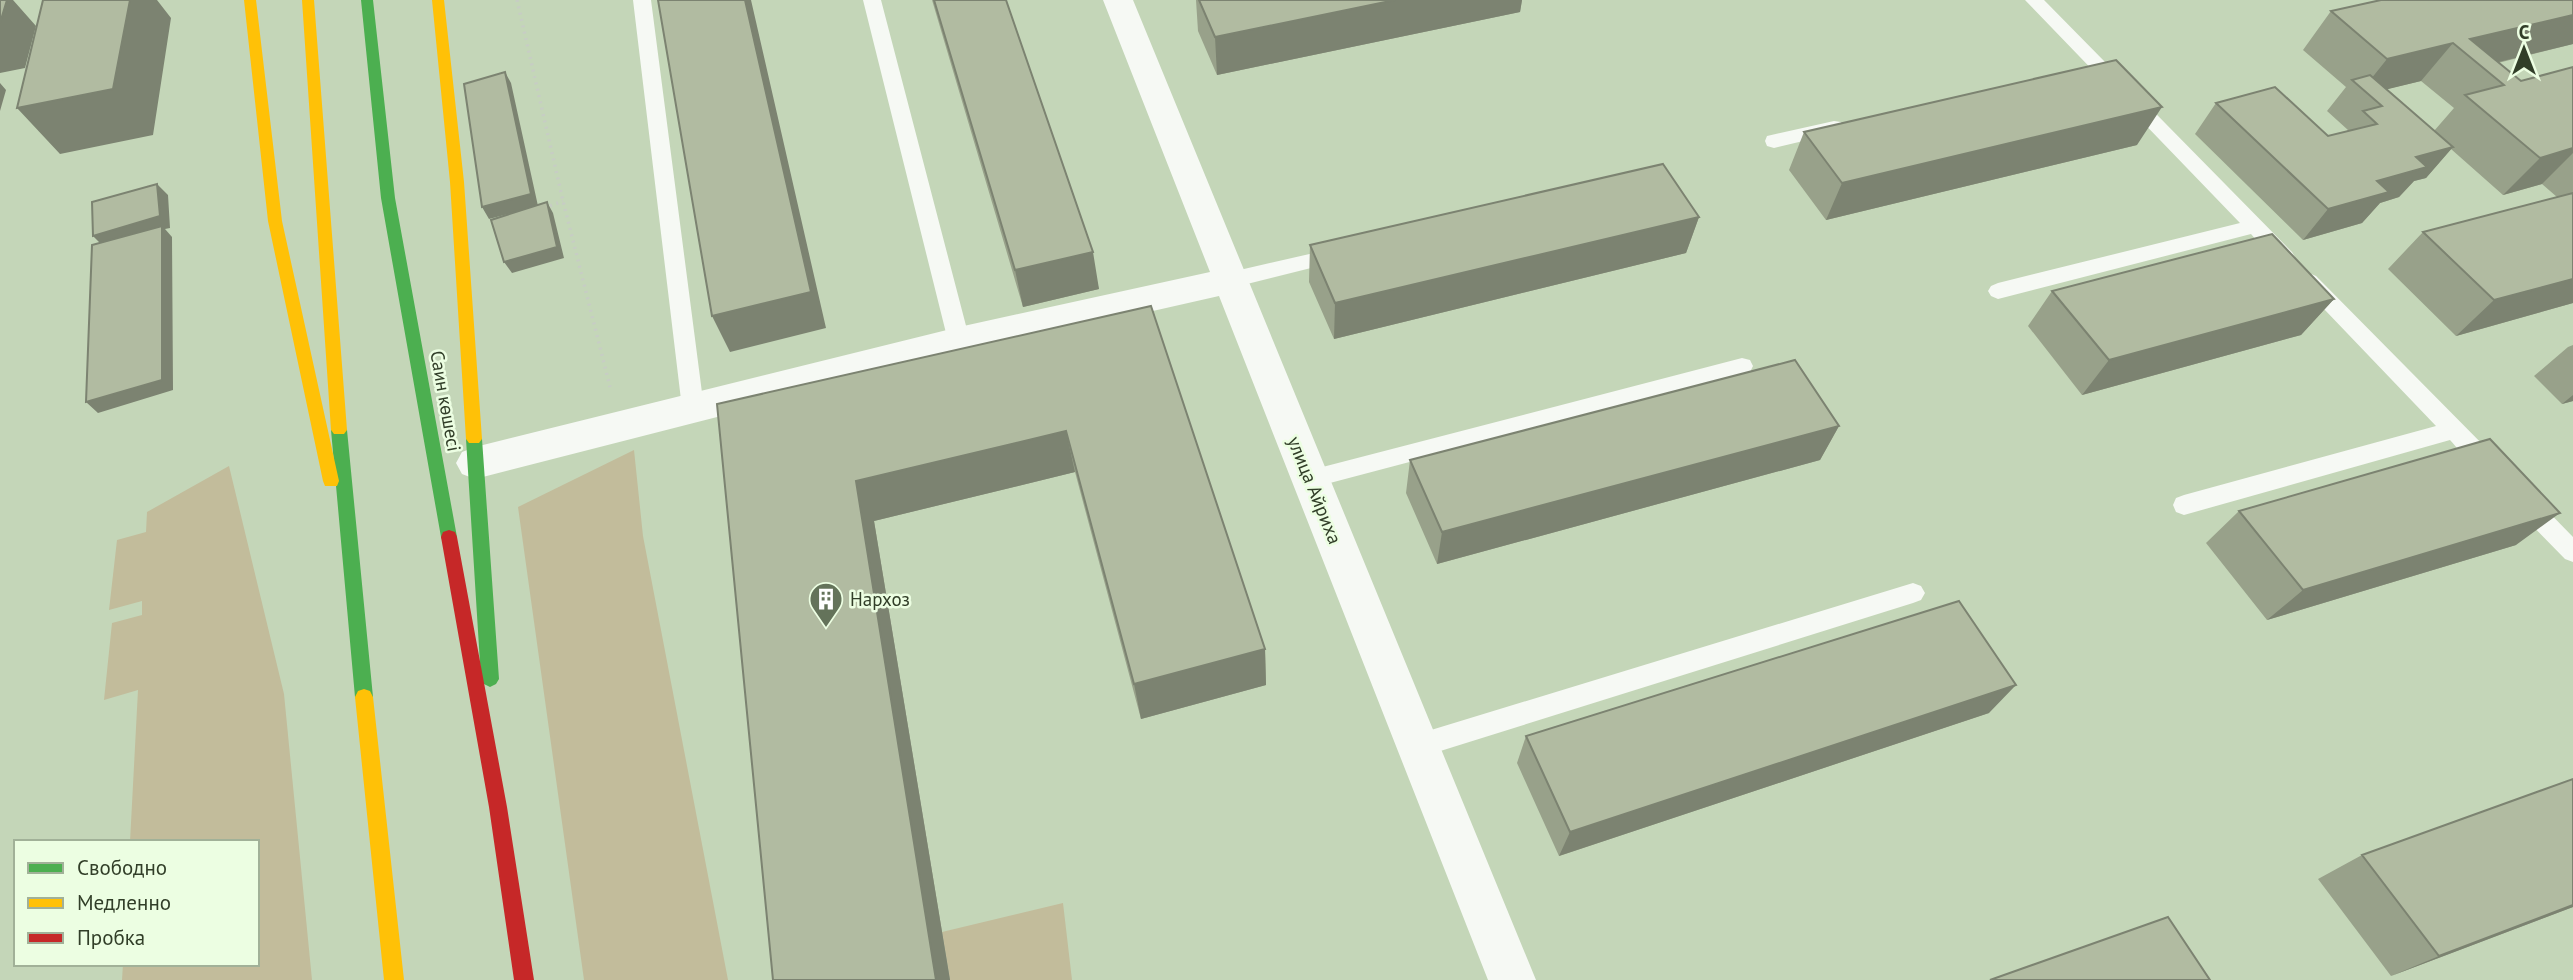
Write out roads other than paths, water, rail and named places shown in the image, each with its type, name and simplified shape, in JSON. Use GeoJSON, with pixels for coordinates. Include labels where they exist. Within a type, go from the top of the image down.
{"type":"FeatureCollection","features":[{"type":"Feature","properties":{"kind":"main road"},"geometry":{"type":"LineString","coordinates":[[250,0],[275,221],[350,571]]}},
{"type":"Feature","properties":{"kind":"main road"},"geometry":{"type":"LineString","coordinates":[[308,0],[321,212],[350,571],[394,980]]}},
{"type":"Feature","properties":{"kind":"main road","name":"Саин көшесі"},"geometry":{"type":"LineString","coordinates":[[367,0],[388,198],[498,807],[524,980]]}},
{"type":"Feature","properties":{"kind":"main road","name":"Саин көшесі"},"geometry":{"type":"LineString","coordinates":[[438,0],[457,183],[498,807]]}},
{"type":"Feature","properties":{"kind":"street","name":"улица Айриха"},"geometry":{"type":"LineString","coordinates":[[1123,1],[1231,280],[1512,980]]}},
{"type":"Feature","properties":{"kind":"street"},"geometry":{"type":"LineString","coordinates":[[475,463],[959,341],[1231,280]]}},
{"type":"Feature","properties":{"kind":"lane"},"geometry":{"type":"LineString","coordinates":[[642,0],[693,408]]}},
{"type":"Feature","properties":{"kind":"lane"},"geometry":{"type":"LineString","coordinates":[[872,0],[959,341]]}},
{"type":"Feature","properties":{"kind":"lane"},"geometry":{"type":"LineString","coordinates":[[2034,0],[2573,552]]}},
{"type":"Feature","properties":{"kind":"lane"},"geometry":{"type":"LineString","coordinates":[[2073,73],[2100,67]]}},
{"type":"Feature","properties":{"kind":"lane"},"geometry":{"type":"LineString","coordinates":[[1774,141],[1855,122]]}},
{"type":"Feature","properties":{"kind":"lane"},"geometry":{"type":"LineString","coordinates":[[1998,291],[2255,226]]}},
{"type":"Feature","properties":{"kind":"lane"},"geometry":{"type":"LineString","coordinates":[[1231,280],[1353,250]]}},
{"type":"Feature","properties":{"kind":"lane"},"geometry":{"type":"LineString","coordinates":[[1311,479],[1742,366]]}},
{"type":"Feature","properties":{"kind":"lane"},"geometry":{"type":"LineString","coordinates":[[2184,505],[2454,430]]}},
{"type":"Feature","properties":{"kind":"lane"},"geometry":{"type":"LineString","coordinates":[[1418,746],[1913,593]]}},
{"type":"Feature","properties":{"kind":"place","name":"Нархоз"},"geometry":{"type":"Point","coordinates":[826,629]}}]}
